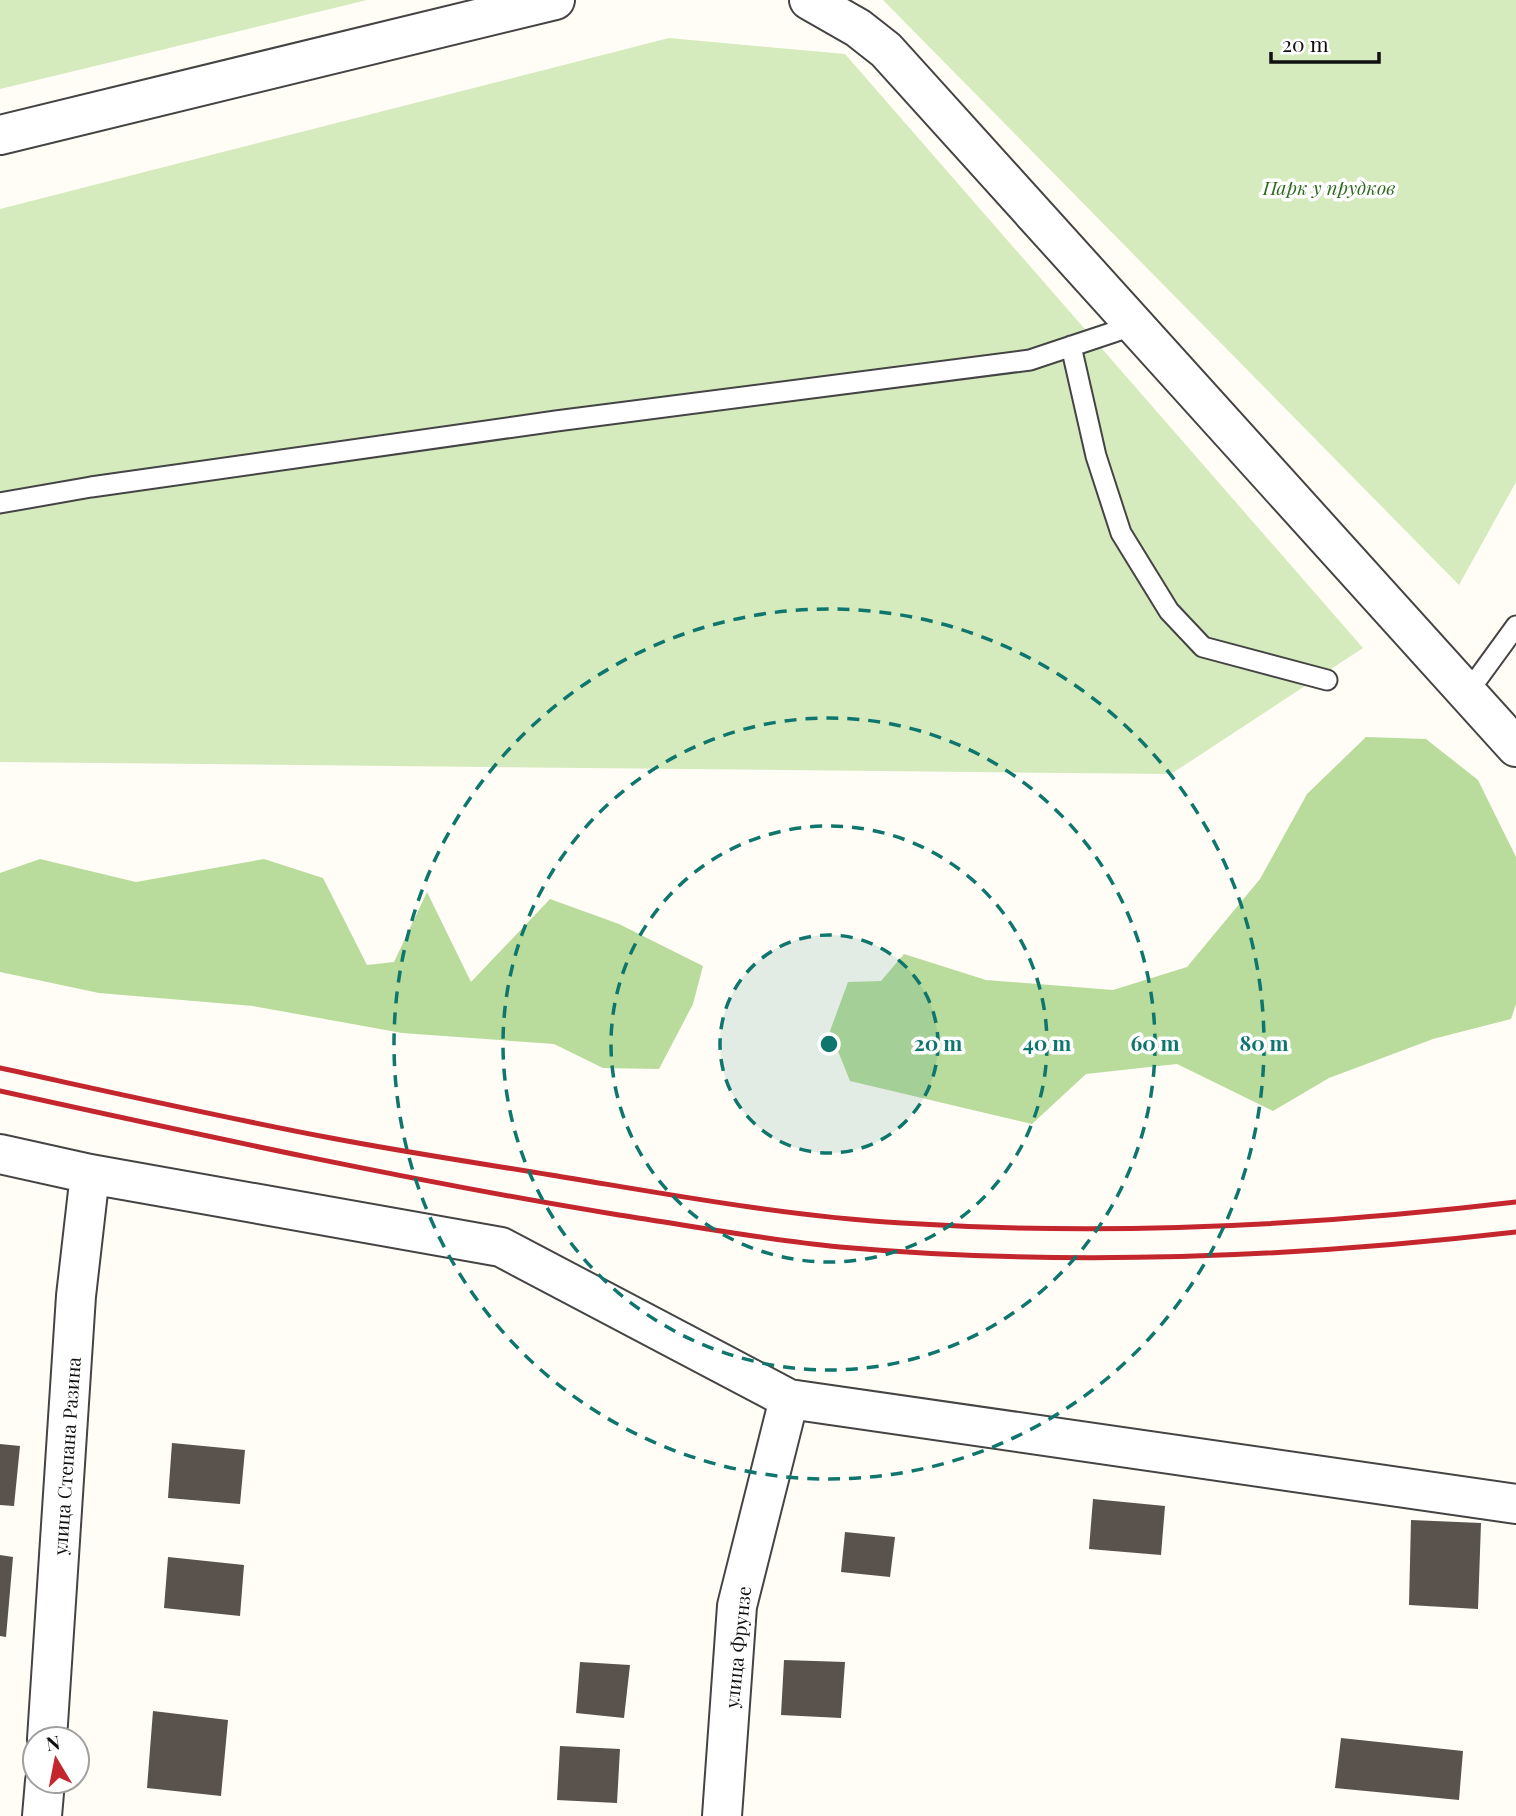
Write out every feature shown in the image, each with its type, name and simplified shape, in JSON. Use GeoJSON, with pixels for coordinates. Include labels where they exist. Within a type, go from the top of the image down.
{"type":"FeatureCollection","features":[{"type":"Feature","properties":{"kind":"street"},"geometry":{"type":"LineString","coordinates":[[0,135],[555,0]]}},
{"type":"Feature","properties":{"kind":"street"},"geometry":{"type":"LineString","coordinates":[[809,0],[858,28],[886,50],[1516,747]]}},
{"type":"Feature","properties":{"kind":"street"},"geometry":{"type":"LineString","coordinates":[[0,1154],[90,1174],[501,1247],[789,1398],[1516,1504]]}},
{"type":"Feature","properties":{"kind":"street","name":"улица Степана Разина"},"geometry":{"type":"LineString","coordinates":[[48,1725],[75,1310],[90,1174]]}},
{"type":"Feature","properties":{"kind":"street","name":"улица Фрунзе"},"geometry":{"type":"LineString","coordinates":[[722,1816],[737,1606],[789,1398]]}},
{"type":"Feature","properties":{"kind":"street"},"geometry":{"type":"LineString","coordinates":[[42,1816],[44,1795]]}},
{"type":"Feature","properties":{"kind":"lane"},"geometry":{"type":"LineString","coordinates":[[0,503],[91,487],[556,421],[1030,360],[1135,325]]}},
{"type":"Feature","properties":{"kind":"lane"},"geometry":{"type":"LineString","coordinates":[[1071,346],[1096,456],[1121,533],[1169,611],[1203,648],[1327,680]]}},
{"type":"Feature","properties":{"kind":"lane"},"geometry":{"type":"LineString","coordinates":[[1468,692],[1516,626]]}},
{"type":"Feature","properties":{"kind":"green space"},"geometry":{"type":"Polygon","coordinates":[[[0,0],[367,0],[0,89],[0,0]]]}},
{"type":"Feature","properties":{"kind":"green space","name":"Парк у прудков"},"geometry":{"type":"Polygon","coordinates":[[[883,0],[1516,0],[1516,482],[1459,585],[883,0]]]}},
{"type":"Feature","properties":{"kind":"green space"},"geometry":{"type":"Polygon","coordinates":[[[669,38],[845,54],[1363,648],[1171,774],[0,762],[0,209],[669,38]]]}},
{"type":"Feature","properties":{"kind":"green space"},"geometry":{"type":"Polygon","coordinates":[[[1366,737],[1426,739],[1478,780],[1516,857],[1516,1004],[1511,1019],[1433,1039],[1329,1078],[1273,1111],[1177,1064],[1086,1074],[1032,1124],[850,1081],[830,1031],[848,982],[881,981],[904,954],[986,980],[1113,990],[1187,967],[1260,879],[1307,794],[1366,737]]]}},
{"type":"Feature","properties":{"kind":"green space"},"geometry":{"type":"Polygon","coordinates":[[[40,859],[136,882],[264,859],[323,878],[367,965],[394,962],[427,892],[471,982],[550,899],[619,924],[703,966],[693,1004],[659,1069],[603,1068],[554,1044],[402,1033],[253,1006],[99,993],[0,972],[0,873],[40,859]]]}},
{"type":"Feature","properties":{"kind":"building"},"geometry":{"type":"Polygon","coordinates":[[[172,1443],[245,1450],[240,1504],[168,1498],[172,1443]]]}},
{"type":"Feature","properties":{"kind":"building"},"geometry":{"type":"Polygon","coordinates":[[[0,1444],[20,1446],[14,1506],[0,1505],[0,1444]]]}},
{"type":"Feature","properties":{"kind":"building"},"geometry":{"type":"Polygon","coordinates":[[[1093,1499],[1165,1506],[1161,1555],[1089,1549],[1093,1499]]]}},
{"type":"Feature","properties":{"kind":"building"},"geometry":{"type":"Polygon","coordinates":[[[1411,1520],[1481,1523],[1478,1609],[1409,1605],[1411,1520]]]}},
{"type":"Feature","properties":{"kind":"building"},"geometry":{"type":"Polygon","coordinates":[[[845,1532],[895,1537],[890,1577],[841,1572],[845,1532]]]}},
{"type":"Feature","properties":{"kind":"building"},"geometry":{"type":"Polygon","coordinates":[[[0,1555],[13,1557],[6,1637],[0,1636],[0,1555]]]}},
{"type":"Feature","properties":{"kind":"building"},"geometry":{"type":"Polygon","coordinates":[[[168,1557],[244,1565],[240,1616],[164,1608],[168,1557]]]}},
{"type":"Feature","properties":{"kind":"building"},"geometry":{"type":"Polygon","coordinates":[[[784,1660],[845,1662],[841,1718],[781,1715],[784,1660]]]}},
{"type":"Feature","properties":{"kind":"building"},"geometry":{"type":"Polygon","coordinates":[[[580,1662],[630,1665],[624,1718],[576,1713],[580,1662]]]}},
{"type":"Feature","properties":{"kind":"building"},"geometry":{"type":"Polygon","coordinates":[[[153,1711],[228,1720],[221,1796],[147,1788],[153,1711]]]}},
{"type":"Feature","properties":{"kind":"building"},"geometry":{"type":"Polygon","coordinates":[[[1341,1738],[1463,1751],[1459,1800],[1335,1788],[1341,1738]]]}},
{"type":"Feature","properties":{"kind":"building"},"geometry":{"type":"Polygon","coordinates":[[[560,1746],[620,1749],[617,1803],[557,1800],[560,1746]]]}},
{"type":"Feature","properties":{"kind":"railway"},"geometry":{"type":"LineString","coordinates":[[0,1068],[248,1122],[386,1148],[726,1204],[858,1220],[1055,1229],[1209,1226],[1363,1217],[1516,1202]]}},
{"type":"Feature","properties":{"kind":"railway"},"geometry":{"type":"LineString","coordinates":[[0,1091],[463,1188],[785,1241],[840,1247],[1009,1257],[1178,1257],[1347,1248],[1516,1232]]}}]}
